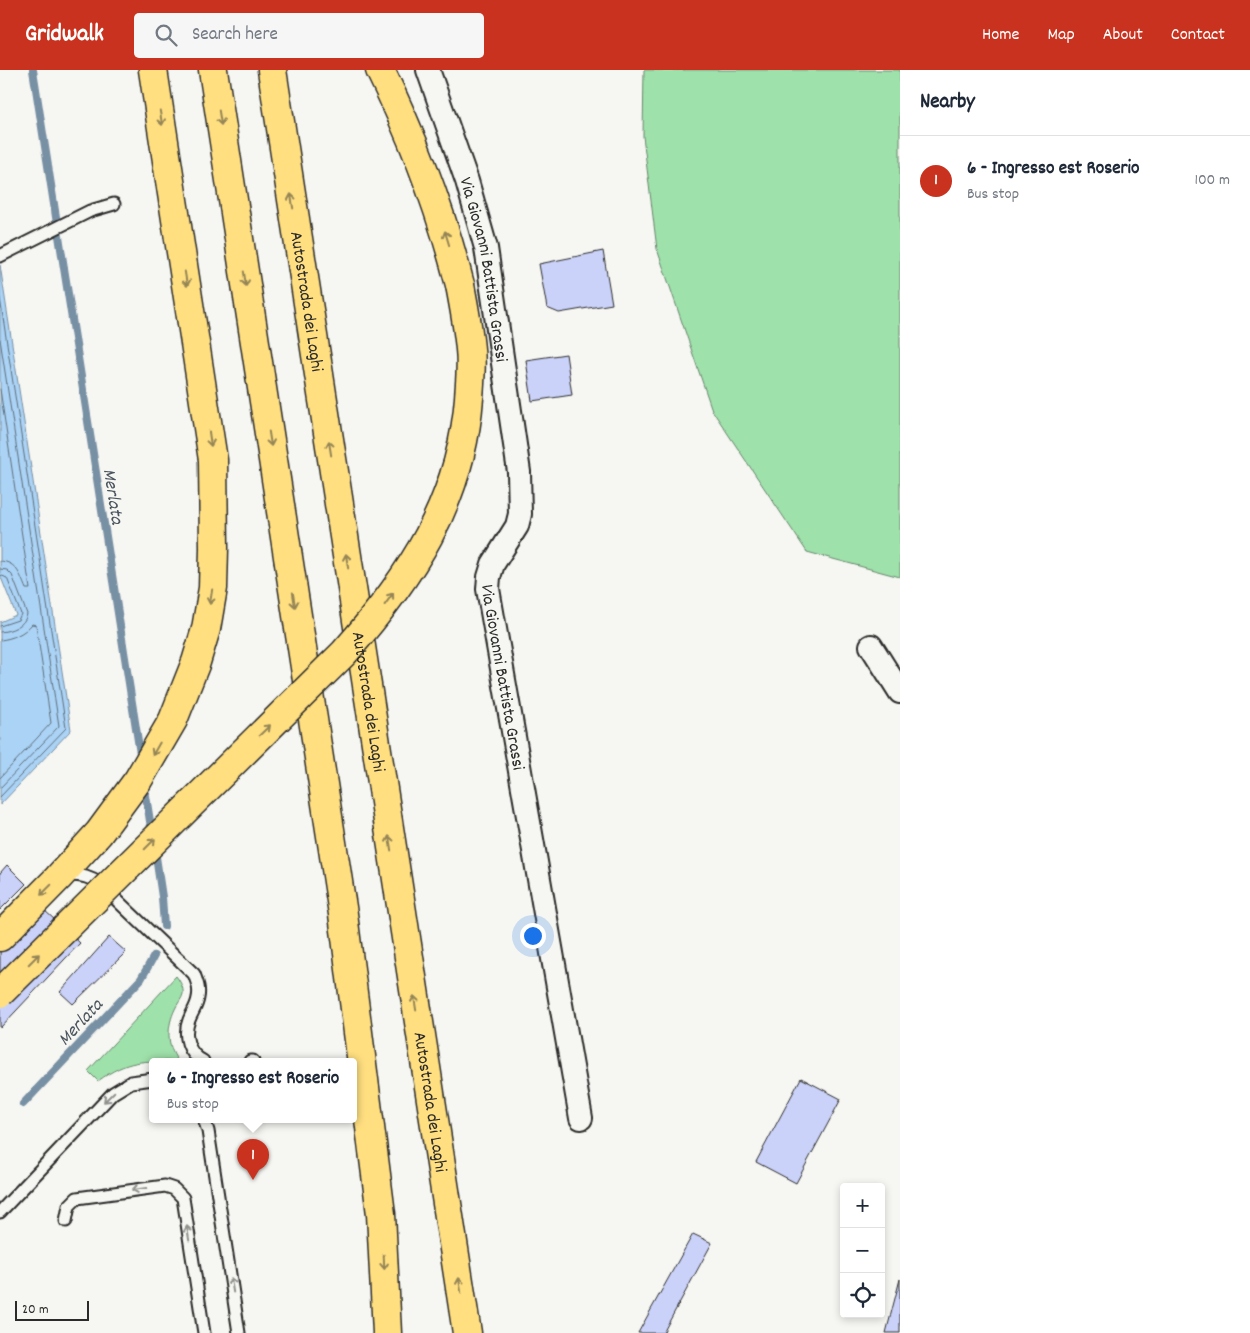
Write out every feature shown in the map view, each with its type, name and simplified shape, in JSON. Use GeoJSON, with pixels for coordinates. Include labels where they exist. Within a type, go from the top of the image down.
{"type":"FeatureCollection","features":[{"type":"Feature","properties":{"kind":"highway"},"geometry":{"type":"LineString","coordinates":[[0,937],[99,833],[138,780],[173,720],[196,662],[206,630],[213,588],[213,460],[153,70]]}},
{"type":"Feature","properties":{"kind":"highway"},"geometry":{"type":"LineString","coordinates":[[213,70],[343,914],[382,1214],[387,1333]]}},
{"type":"Feature","properties":{"kind":"highway","name":"Autostrada dei Laghi"},"geometry":{"type":"LineString","coordinates":[[272,70],[467,1333]]}},
{"type":"Feature","properties":{"kind":"highway"},"geometry":{"type":"LineString","coordinates":[[0,993],[344,653],[385,605],[404,578],[438,520],[454,474],[464,437],[470,392],[470,350],[460,285],[441,218],[408,127],[380,70]]}},
{"type":"Feature","properties":{"kind":"street","name":"Via Giovanni Battista Grassi"},"geometry":{"type":"LineString","coordinates":[[428,70],[467,181],[486,248],[519,472],[520,514],[517,526],[493,564],[488,589],[581,1118]]}},
{"type":"Feature","properties":{"kind":"street"},"geometry":{"type":"LineString","coordinates":[[871,646],[900,692]]}},
{"type":"Feature","properties":{"kind":"lane"},"geometry":{"type":"LineString","coordinates":[[0,256],[90,211],[114,204]]}},
{"type":"Feature","properties":{"kind":"lane"},"geometry":{"type":"LineString","coordinates":[[69,875],[80,875],[100,884],[194,974],[198,984],[199,995],[186,1029],[191,1050],[197,1058]]}},
{"type":"Feature","properties":{"kind":"lane"},"geometry":{"type":"LineString","coordinates":[[0,1212],[113,1093],[131,1082],[149,1080]]}},
{"type":"Feature","properties":{"kind":"lane"},"geometry":{"type":"LineString","coordinates":[[205,1123],[239,1333]]}},
{"type":"Feature","properties":{"kind":"lane"},"geometry":{"type":"LineString","coordinates":[[66,1221],[69,1206],[77,1198],[165,1186],[174,1189],[183,1198],[204,1333]]}},
{"type":"Feature","properties":{"kind":"green space"},"geometry":{"type":"Polygon","coordinates":[[[644,70],[900,70],[900,577],[807,552],[712,410],[657,249],[643,136],[644,70]]]}},
{"type":"Feature","properties":{"kind":"green space"},"geometry":{"type":"Polygon","coordinates":[[[176,976],[183,989],[183,994],[172,1015],[169,1035],[171,1049],[176,1058],[149,1058],[149,1062],[127,1065],[98,1081],[88,1071],[176,976]]]}},
{"type":"Feature","properties":{"kind":"water"},"geometry":{"type":"Polygon","coordinates":[[[0,265],[71,730],[0,805],[0,622],[16,615],[0,575],[0,265]]]}},
{"type":"Feature","properties":{"kind":"building"},"geometry":{"type":"Polygon","coordinates":[[[603,251],[612,304],[559,313],[547,308],[539,264],[603,251]]]}},
{"type":"Feature","properties":{"kind":"building"},"geometry":{"type":"Polygon","coordinates":[[[566,354],[572,395],[532,401],[526,360],[566,354]]]}},
{"type":"Feature","properties":{"kind":"building"},"geometry":{"type":"Polygon","coordinates":[[[7,865],[26,884],[0,910],[0,873],[7,865]]]}},
{"type":"Feature","properties":{"kind":"building"},"geometry":{"type":"Polygon","coordinates":[[[31,898],[80,943],[0,1028],[0,931],[31,898]]]}},
{"type":"Feature","properties":{"kind":"building"},"geometry":{"type":"Polygon","coordinates":[[[109,937],[126,952],[73,1004],[60,992],[109,937]]]}},
{"type":"Feature","properties":{"kind":"building"},"geometry":{"type":"Polygon","coordinates":[[[801,1078],[841,1099],[796,1183],[756,1162],[801,1078]]]}},
{"type":"Feature","properties":{"kind":"building"},"geometry":{"type":"Polygon","coordinates":[[[693,1234],[712,1243],[663,1333],[638,1333],[693,1234]]]}},
{"type":"Feature","properties":{"kind":"building"},"geometry":{"type":"Polygon","coordinates":[[[900,1279],[900,1333],[886,1333],[900,1279]]]}},
{"type":"Feature","properties":{"kind":"waterway","name":"Merlata"},"geometry":{"type":"LineString","coordinates":[[33,70],[141,760]]}},
{"type":"Feature","properties":{"kind":"waterway","name":"Merlata"},"geometry":{"type":"LineString","coordinates":[[144,783],[152,834]]}},
{"type":"Feature","properties":{"kind":"waterway","name":"Merlata"},"geometry":{"type":"LineString","coordinates":[[155,850],[164,926]]}},
{"type":"Feature","properties":{"kind":"waterway","name":"Merlata"},"geometry":{"type":"LineString","coordinates":[[23,1104],[141,979],[154,956]]}},
{"type":"Feature","properties":{"kind":"place","name":"6 - Ingresso est Roserio"},"geometry":{"type":"Point","coordinates":[253,1180]}}]}
